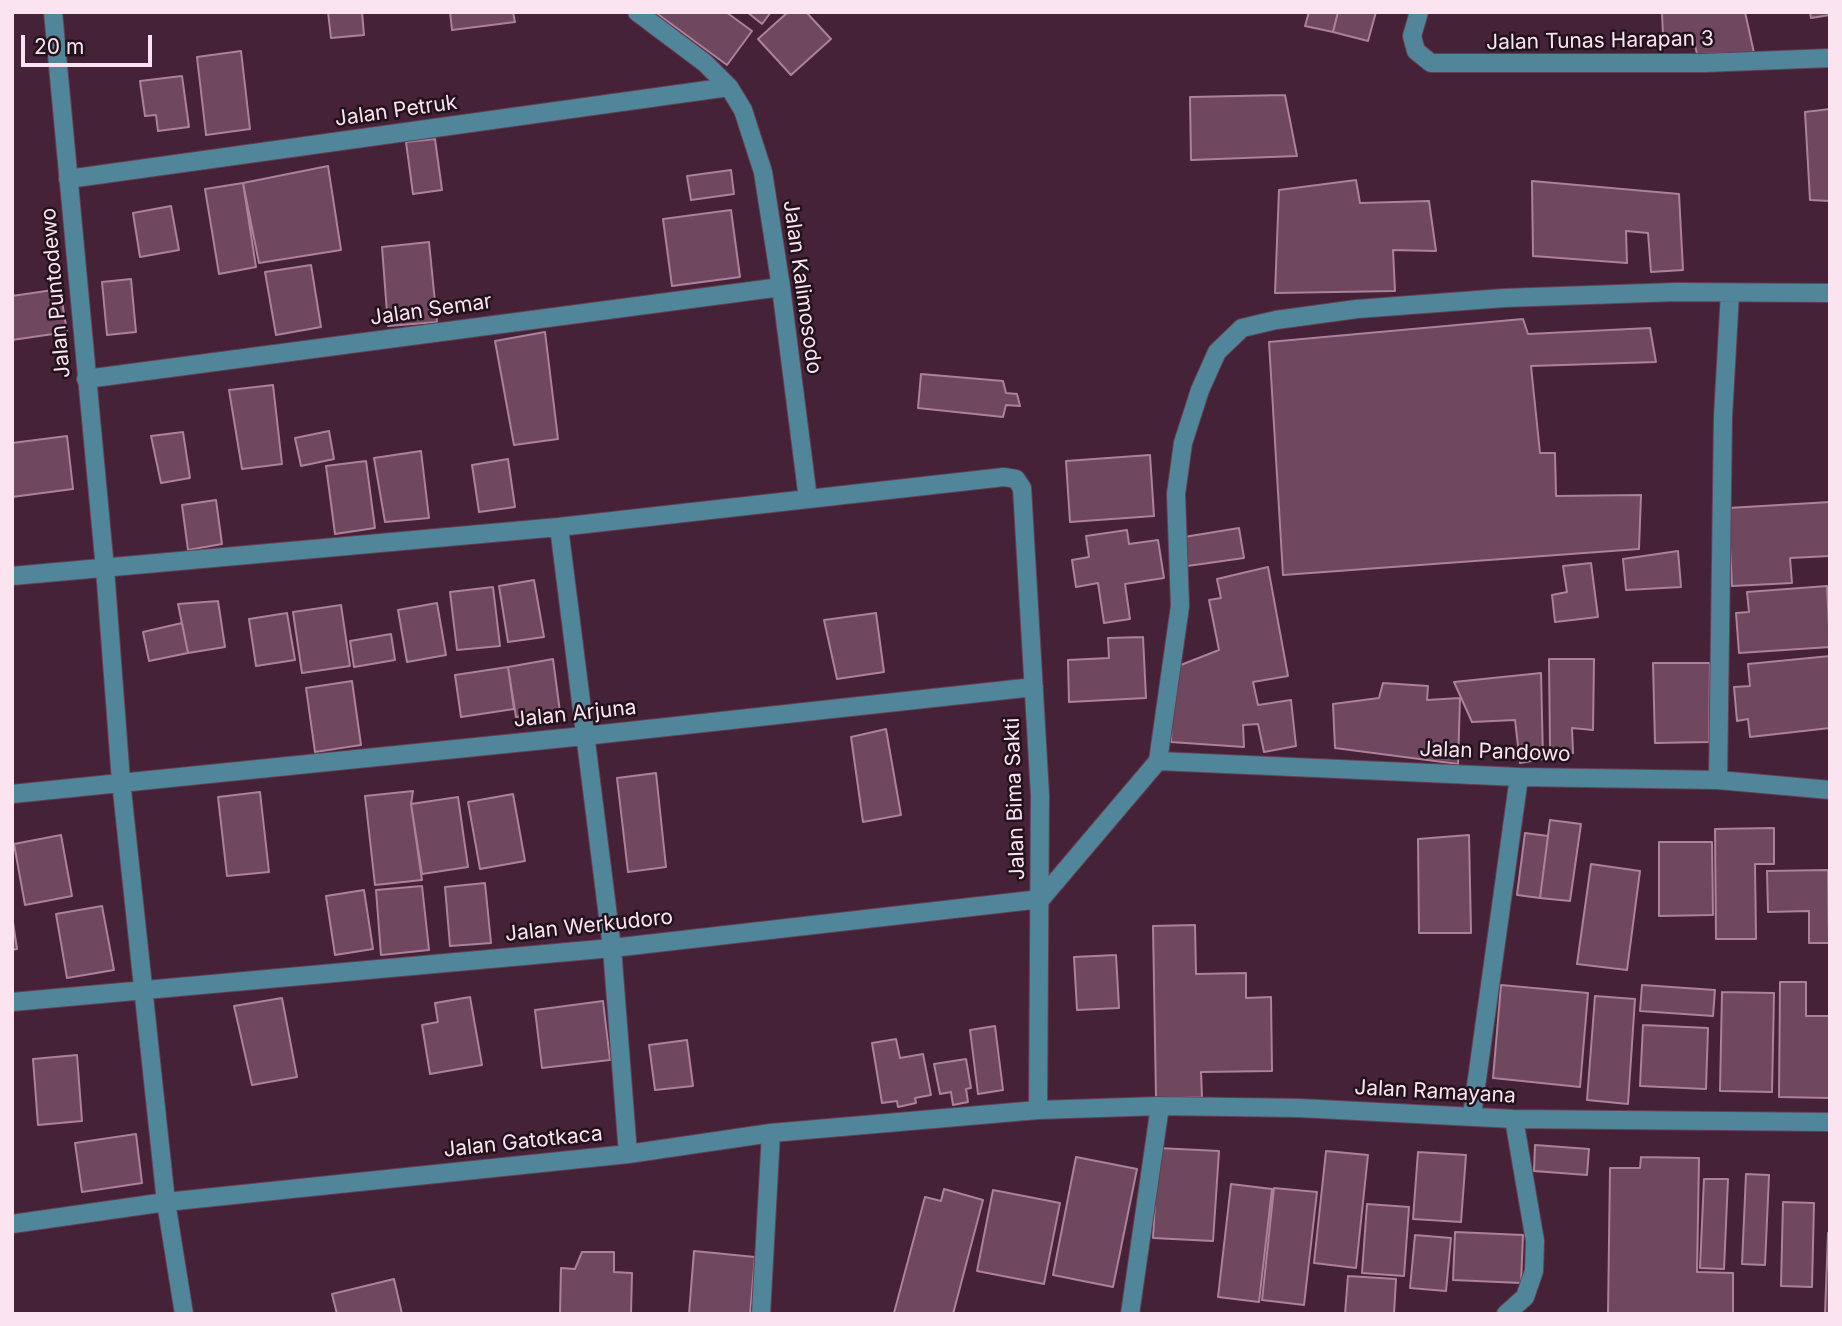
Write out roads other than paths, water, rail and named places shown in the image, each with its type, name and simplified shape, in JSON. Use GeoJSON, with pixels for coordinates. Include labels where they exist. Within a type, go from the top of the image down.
{"type":"FeatureCollection","features":[{"type":"Feature","properties":{"kind":"street","name":"Jalan Puntodewo"},"geometry":{"type":"LineString","coordinates":[[53,12],[105,569],[121,781],[166,1202],[184,1314]]}},
{"type":"Feature","properties":{"kind":"street","name":"Jalan Kalimosodo"},"geometry":{"type":"LineString","coordinates":[[637,12],[705,63],[729,87],[743,110],[763,172],[781,287],[808,499]]}},
{"type":"Feature","properties":{"kind":"street","name":"Jalan Tunas Harapan 3"},"geometry":{"type":"LineString","coordinates":[[1419,12],[1412,36],[1416,51],[1430,63],[1704,63],[1830,58]]}},
{"type":"Feature","properties":{"kind":"street","name":"Jalan Petruk"},"geometry":{"type":"LineString","coordinates":[[68,179],[729,87]]}},
{"type":"Feature","properties":{"kind":"street","name":"Jalan Semar"},"geometry":{"type":"LineString","coordinates":[[86,379],[781,287]]}},
{"type":"Feature","properties":{"kind":"street"},"geometry":{"type":"LineString","coordinates":[[1041,898],[1158,761],[1180,606],[1176,494],[1183,443],[1200,390],[1217,352],[1242,328],[1357,309],[1504,298],[1676,292],[1830,293]]}},
{"type":"Feature","properties":{"kind":"street"},"geometry":{"type":"LineString","coordinates":[[1718,780],[1723,417],[1730,293]]}},
{"type":"Feature","properties":{"kind":"street","name":"Jalan Bima Sakti"},"geometry":{"type":"LineString","coordinates":[[808,499],[1004,477],[1016,479],[1022,488],[1040,794],[1038,1110]]}},
{"type":"Feature","properties":{"kind":"street"},"geometry":{"type":"LineString","coordinates":[[12,576],[559,527],[808,499]]}},
{"type":"Feature","properties":{"kind":"street"},"geometry":{"type":"LineString","coordinates":[[559,527],[612,948],[628,1154]]}},
{"type":"Feature","properties":{"kind":"street","name":"Jalan Arjuna"},"geometry":{"type":"LineString","coordinates":[[12,794],[1034,687]]}},
{"type":"Feature","properties":{"kind":"street","name":"Jalan Pandowo"},"geometry":{"type":"LineString","coordinates":[[1158,761],[1519,777],[1718,780],[1830,790]]}},
{"type":"Feature","properties":{"kind":"street"},"geometry":{"type":"LineString","coordinates":[[1472,1115],[1519,777]]}},
{"type":"Feature","properties":{"kind":"street","name":"Jalan Werkudoro"},"geometry":{"type":"LineString","coordinates":[[12,1002],[612,948],[1041,898]]}},
{"type":"Feature","properties":{"kind":"street"},"geometry":{"type":"LineString","coordinates":[[1130,1314],[1160,1106]]}},
{"type":"Feature","properties":{"kind":"street","name":"Jalan Ramayana"},"geometry":{"type":"LineString","coordinates":[[1038,1110],[1160,1106],[1299,1108],[1514,1119],[1830,1122]]}},
{"type":"Feature","properties":{"kind":"street","name":"Jalan Gatotkaca"},"geometry":{"type":"LineString","coordinates":[[12,1224],[166,1202],[628,1154],[771,1133],[1038,1110]]}},
{"type":"Feature","properties":{"kind":"street"},"geometry":{"type":"LineString","coordinates":[[1506,1314],[1525,1297],[1534,1271],[1535,1241],[1514,1119]]}},
{"type":"Feature","properties":{"kind":"street"},"geometry":{"type":"LineString","coordinates":[[761,1314],[771,1133]]}}]}
